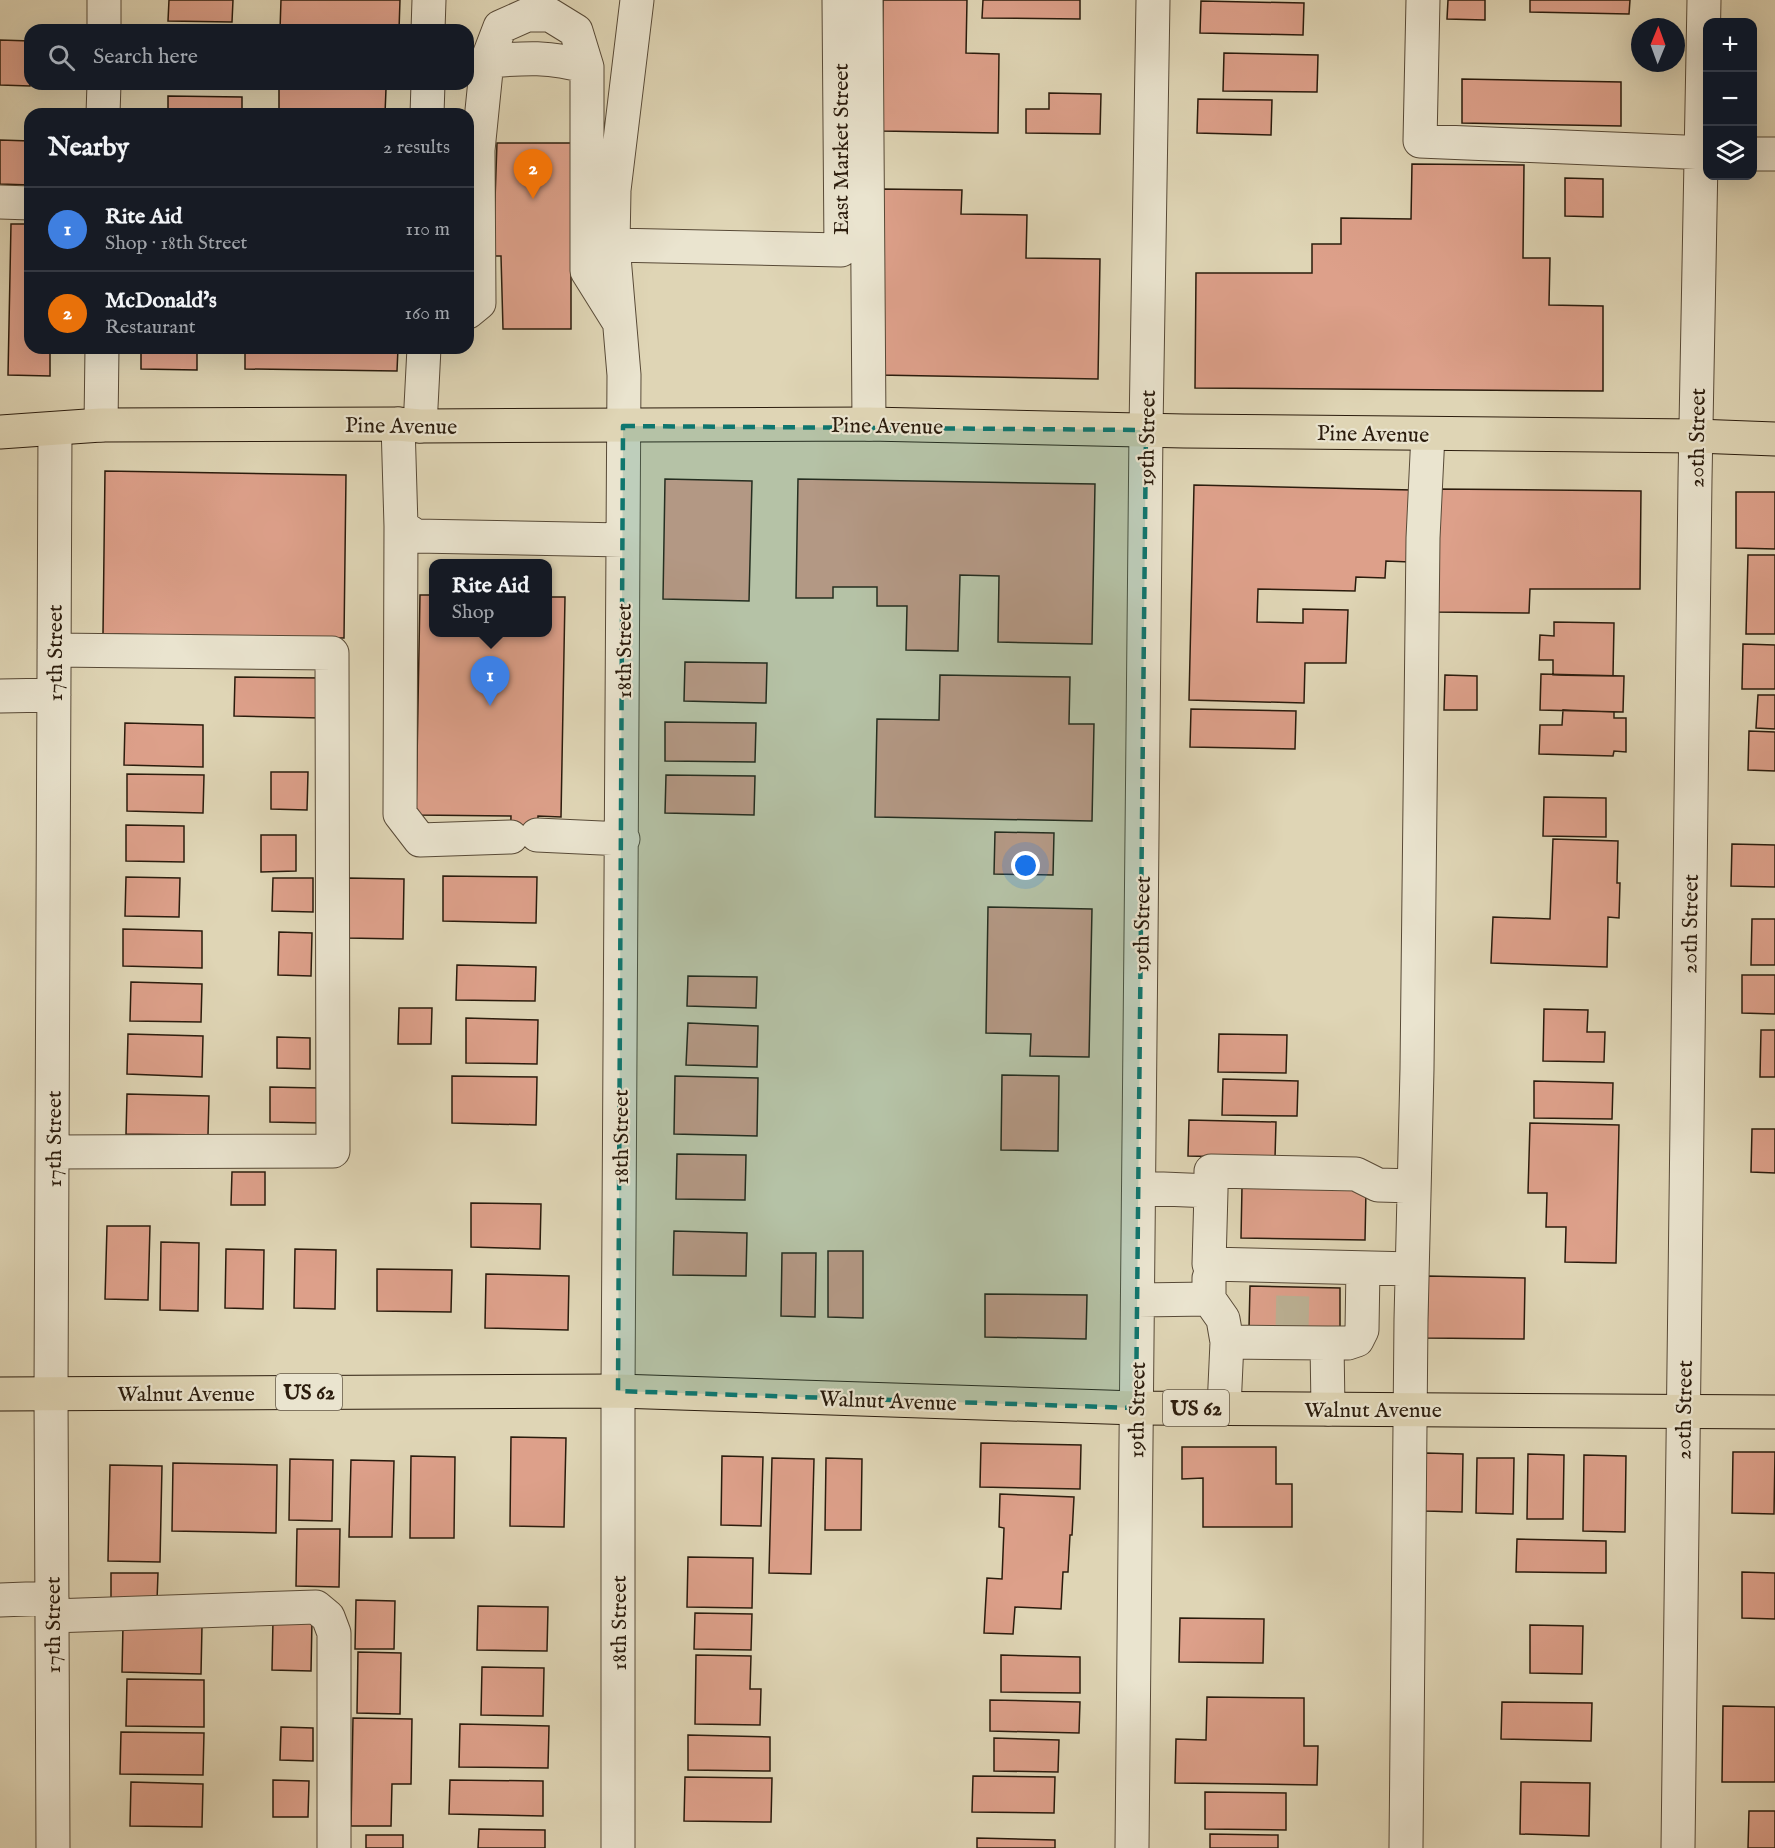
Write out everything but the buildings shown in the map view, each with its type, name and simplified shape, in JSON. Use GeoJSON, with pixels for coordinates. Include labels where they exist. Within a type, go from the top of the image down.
{"type":"FeatureCollection","features":[{"type":"Feature","properties":{"kind":"main road","name":"Pine Avenue"},"geometry":{"type":"LineString","coordinates":[[0,432],[101,425],[869,424],[1775,439]]}},
{"type":"Feature","properties":{"kind":"main road","name":"Walnut Avenue"},"geometry":{"type":"LineString","coordinates":[[0,1394],[618,1391],[1136,1408],[1775,1412]]}},
{"type":"Feature","properties":{"kind":"street"},"geometry":{"type":"LineString","coordinates":[[104,0],[104,24]]}},
{"type":"Feature","properties":{"kind":"street"},"geometry":{"type":"LineString","coordinates":[[428,24],[429,0]]}},
{"type":"Feature","properties":{"kind":"street","name":"18th Street"},"geometry":{"type":"LineString","coordinates":[[618,1848],[618,1391],[624,375],[613,245],[614,190],[637,0]]}},
{"type":"Feature","properties":{"kind":"street","name":"East Market Street"},"geometry":{"type":"LineString","coordinates":[[613,245],[841,250],[839,0]]}},
{"type":"Feature","properties":{"kind":"street","name":"East Market Street"},"geometry":{"type":"LineString","coordinates":[[866,0],[869,424]]}},
{"type":"Feature","properties":{"kind":"street","name":"19th Street"},"geometry":{"type":"LineString","coordinates":[[1132,1848],[1146,430],[1154,0]]}},
{"type":"Feature","properties":{"kind":"street"},"geometry":{"type":"LineString","coordinates":[[1423,0],[1420,141],[1703,153]]}},
{"type":"Feature","properties":{"kind":"street","name":"20th Street"},"geometry":{"type":"LineString","coordinates":[[1704,0],[1705,126]]}},
{"type":"Feature","properties":{"kind":"street"},"geometry":{"type":"LineString","coordinates":[[474,307],[479,303],[478,150],[487,61],[500,27],[527,15],[550,15],[576,31],[587,67],[587,271],[619,323]]}},
{"type":"Feature","properties":{"kind":"street"},"geometry":{"type":"LineString","coordinates":[[487,61],[533,57],[562,60],[587,67]]}},
{"type":"Feature","properties":{"kind":"street"},"geometry":{"type":"LineString","coordinates":[[103,108],[104,90]]}},
{"type":"Feature","properties":{"kind":"street"},"geometry":{"type":"LineString","coordinates":[[427,108],[428,90]]}},
{"type":"Feature","properties":{"kind":"street"},"geometry":{"type":"LineString","coordinates":[[1757,154],[1775,154]]}},
{"type":"Feature","properties":{"kind":"street","name":"20th Street"},"geometry":{"type":"LineString","coordinates":[[1678,1848],[1696,436],[1704,180]]}},
{"type":"Feature","properties":{"kind":"street"},"geometry":{"type":"LineString","coordinates":[[0,202],[24,203]]}},
{"type":"Feature","properties":{"kind":"street"},"geometry":{"type":"LineString","coordinates":[[101,425],[102,354]]}},
{"type":"Feature","properties":{"kind":"street"},"geometry":{"type":"LineString","coordinates":[[423,354],[409,425],[401,526],[400,814],[420,840],[524,836],[622,839]]}},
{"type":"Feature","properties":{"kind":"street","name":"17th Street"},"geometry":{"type":"LineString","coordinates":[[53,1848],[51,1393],[55,429]]}},
{"type":"Feature","properties":{"kind":"street"},"geometry":{"type":"LineString","coordinates":[[1406,1848],[1423,538],[1428,434]]}},
{"type":"Feature","properties":{"kind":"street"},"geometry":{"type":"LineString","coordinates":[[401,526],[416,536],[623,540]]}},
{"type":"Feature","properties":{"kind":"street"},"geometry":{"type":"LineString","coordinates":[[52,1152],[333,1151],[332,653],[54,650]]}},
{"type":"Feature","properties":{"kind":"street"},"geometry":{"type":"LineString","coordinates":[[0,696],[54,695]]}},
{"type":"Feature","properties":{"kind":"street"},"geometry":{"type":"LineString","coordinates":[[1224,1408],[1227,1342],[1223,1320],[1209,1299],[1211,1171],[1356,1174],[1378,1185],[1414,1186]]}},
{"type":"Feature","properties":{"kind":"street"},"geometry":{"type":"LineString","coordinates":[[1139,1188],[1211,1191]]}},
{"type":"Feature","properties":{"kind":"street"},"geometry":{"type":"LineString","coordinates":[[1209,1264],[1293,1277],[1363,1268],[1412,1269]]}},
{"type":"Feature","properties":{"kind":"street"},"geometry":{"type":"LineString","coordinates":[[1227,1342],[1292,1336],[1348,1344],[1357,1340],[1362,1330],[1363,1268]]}},
{"type":"Feature","properties":{"kind":"street"},"geometry":{"type":"LineString","coordinates":[[1138,1300],[1209,1299]]}},
{"type":"Feature","properties":{"kind":"street"},"geometry":{"type":"LineString","coordinates":[[1328,1342],[1328,1409]]}},
{"type":"Feature","properties":{"kind":"street"},"geometry":{"type":"LineString","coordinates":[[0,1600],[52,1607],[316,1607],[328,1617],[334,1633],[334,1848]]}},
{"type":"Feature","properties":{"kind":"highlighted area"},"geometry":{"type":"Polygon","coordinates":[[[623,426],[1146,430],[1136,1408],[618,1391],[623,426]]]}},
{"type":"Feature","properties":{"kind":"tunnel"},"geometry":{"type":"LineString","coordinates":[[1292,1329],[1293,1287]]}},
{"type":"Feature","properties":{"kind":"place","name":"McDonald's"},"geometry":{"type":"Point","coordinates":[533,199]}},
{"type":"Feature","properties":{"kind":"place","name":"Rite Aid"},"geometry":{"type":"Point","coordinates":[490,706]}}]}
